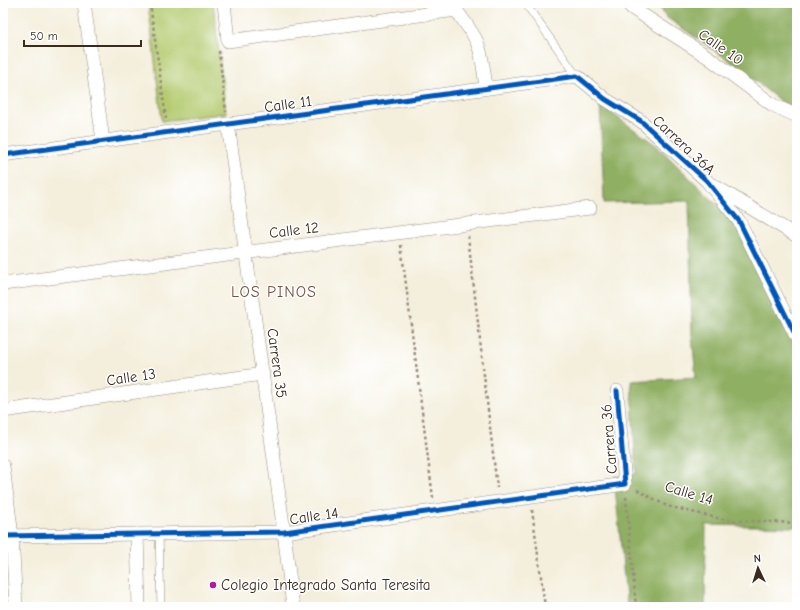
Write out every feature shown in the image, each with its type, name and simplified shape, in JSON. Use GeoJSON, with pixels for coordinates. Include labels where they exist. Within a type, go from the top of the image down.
{"type":"FeatureCollection","features":[{"type":"Feature","properties":{"kind":"street"},"geometry":{"type":"LineString","coordinates":[[84,3],[103,142]]}},
{"type":"Feature","properties":{"kind":"street"},"geometry":{"type":"LineString","coordinates":[[224,3],[228,41],[456,10],[468,26],[477,42],[482,58],[486,88]]}},
{"type":"Feature","properties":{"kind":"street","name":"Calle 10"},"geometry":{"type":"LineString","coordinates":[[626,3],[708,57],[773,105],[797,116]]}},
{"type":"Feature","properties":{"kind":"street","name":"Calle 11"},"geometry":{"type":"LineString","coordinates":[[3,156],[577,76]]}},
{"type":"Feature","properties":{"kind":"street","name":"Carrera 36A"},"geometry":{"type":"LineString","coordinates":[[577,76],[605,99],[641,121],[706,181],[739,221],[797,338]]}},
{"type":"Feature","properties":{"kind":"street","name":"Carrera 35"},"geometry":{"type":"LineString","coordinates":[[228,124],[263,374],[293,607]]}},
{"type":"Feature","properties":{"kind":"street"},"geometry":{"type":"LineString","coordinates":[[706,181],[797,236]]}},
{"type":"Feature","properties":{"kind":"street","name":"Calle 12"},"geometry":{"type":"LineString","coordinates":[[3,284],[590,208]]}},
{"type":"Feature","properties":{"kind":"street","name":"Calle 13"},"geometry":{"type":"LineString","coordinates":[[3,411],[263,374]]}},
{"type":"Feature","properties":{"kind":"street","name":"Carrera 36"},"geometry":{"type":"LineString","coordinates":[[616,391],[625,484]]}},
{"type":"Feature","properties":{"kind":"street"},"geometry":{"type":"LineString","coordinates":[[3,466],[8,536],[16,607]]}},
{"type":"Feature","properties":{"kind":"street","name":"Calle 14"},"geometry":{"type":"LineString","coordinates":[[8,536],[284,532],[625,484]]}},
{"type":"Feature","properties":{"kind":"street"},"geometry":{"type":"LineString","coordinates":[[137,534],[139,607]]}},
{"type":"Feature","properties":{"kind":"lane"},"geometry":{"type":"LineString","coordinates":[[525,3],[577,76]]}},
{"type":"Feature","properties":{"kind":"lane"},"geometry":{"type":"LineString","coordinates":[[159,534],[161,607]]}},
{"type":"Feature","properties":{"kind":"path"},"geometry":{"type":"LineString","coordinates":[[150,3],[168,133]]}},
{"type":"Feature","properties":{"kind":"path"},"geometry":{"type":"LineString","coordinates":[[228,41],[218,48],[228,124]]}},
{"type":"Feature","properties":{"kind":"path"},"geometry":{"type":"LineString","coordinates":[[467,224],[499,502]]}},
{"type":"Feature","properties":{"kind":"path"},"geometry":{"type":"LineString","coordinates":[[400,233],[435,511]]}},
{"type":"Feature","properties":{"kind":"path"},"geometry":{"type":"LineString","coordinates":[[530,498],[545,607]]}},
{"type":"Feature","properties":{"kind":"green space"},"geometry":{"type":"Polygon","coordinates":[[[148,3],[213,3],[226,113],[162,121],[148,3]]]}},
{"type":"Feature","properties":{"kind":"green space"},"geometry":{"type":"Polygon","coordinates":[[[657,3],[797,3],[797,109],[780,101],[737,66],[666,17],[657,3]]]}},
{"type":"Feature","properties":{"kind":"green space"},"geometry":{"type":"Polygon","coordinates":[[[600,105],[656,145],[735,222],[797,347],[797,527],[706,525],[705,607],[627,607],[614,477],[636,474],[631,381],[696,377],[692,336],[689,201],[604,203],[600,105]]]}},
{"type":"Feature","properties":{"kind":"cycle path"},"geometry":{"type":"LineString","coordinates":[[3,155],[577,76],[605,99],[641,121],[707,181],[739,221],[797,338]]}},
{"type":"Feature","properties":{"kind":"cycle path"},"geometry":{"type":"LineString","coordinates":[[3,536],[284,532],[625,484],[617,391]]}},
{"type":"Feature","properties":{"kind":"place","name":"Colegio Integrado Santa Teresita"},"geometry":{"type":"Point","coordinates":[213,585]}},
{"type":"Feature","properties":{"kind":"district","name":"LOS PINOS"},"geometry":{"type":"Point","coordinates":[274,292]}}]}
